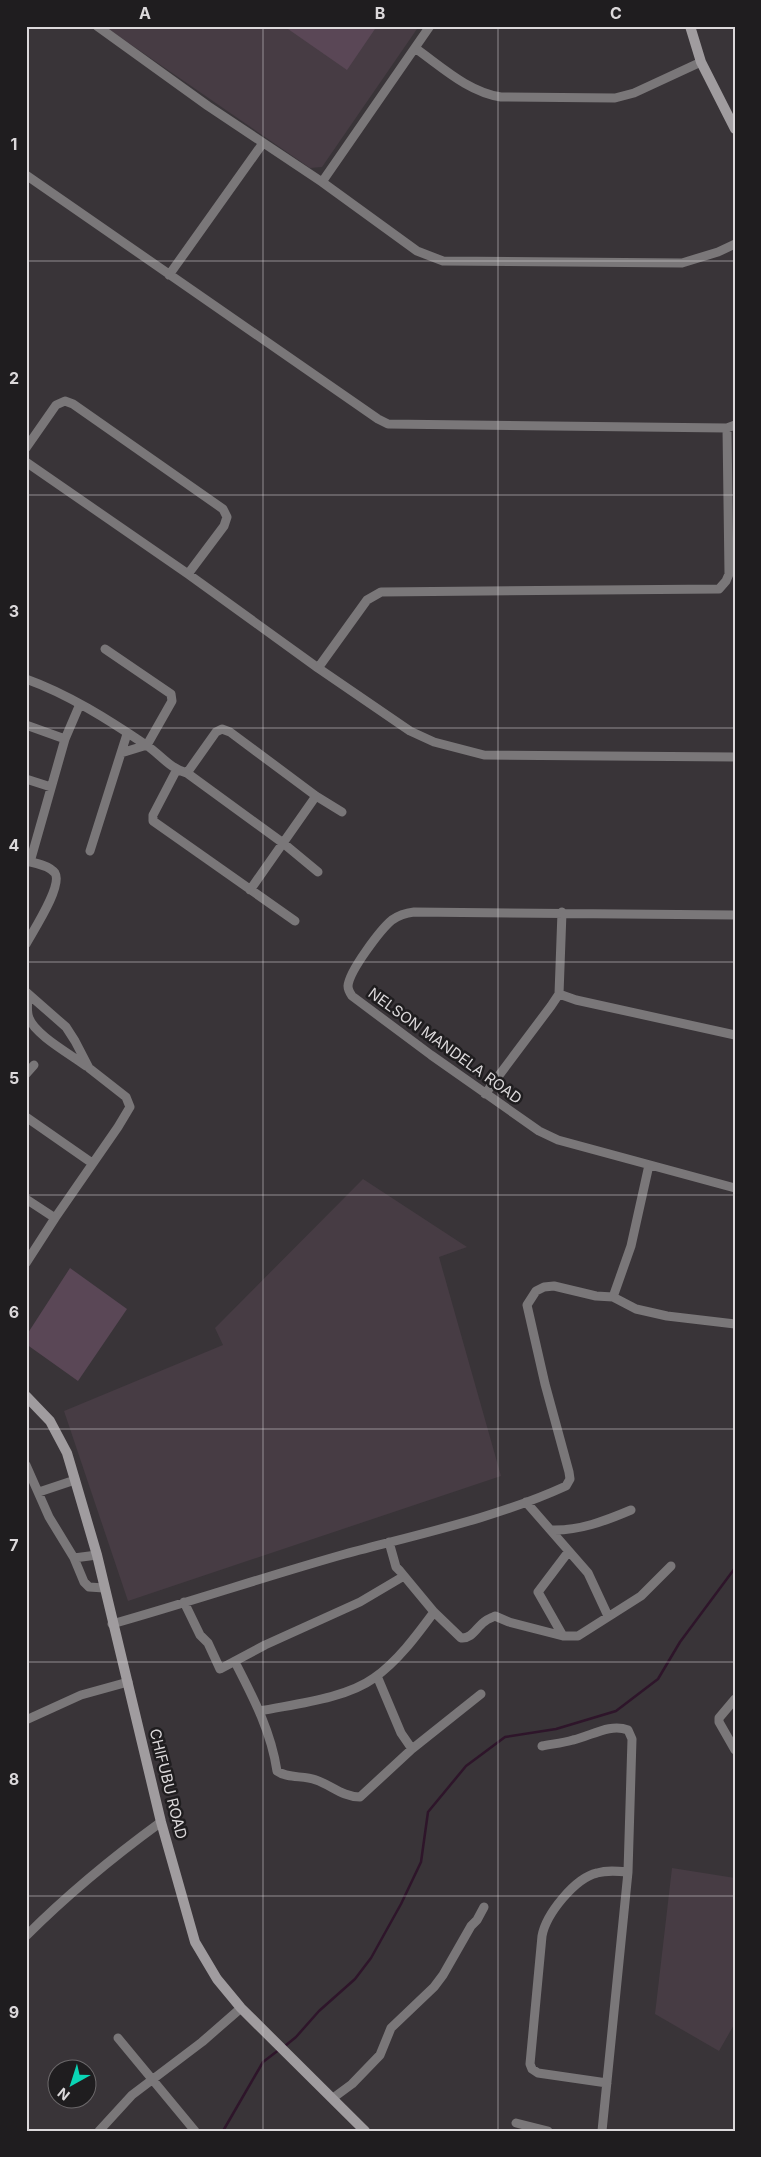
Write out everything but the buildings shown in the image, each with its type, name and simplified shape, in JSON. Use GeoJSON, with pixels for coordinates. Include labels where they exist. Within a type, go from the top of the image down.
{"type":"FeatureCollection","features":[{"type":"Feature","properties":{"kind":"main road"},"geometry":{"type":"LineString","coordinates":[[690,26],[701,62],[735,129]]}},
{"type":"Feature","properties":{"kind":"main road","name":"CHIFUBU ROAD"},"geometry":{"type":"LineString","coordinates":[[26,1396],[50,1421],[67,1453],[97,1555],[161,1822],[195,1942],[217,1979],[241,2008],[365,2131]]}},
{"type":"Feature","properties":{"kind":"street"},"geometry":{"type":"LineString","coordinates":[[97,26],[263,143],[322,182],[416,251],[442,261],[682,263],[700,259],[735,244]]}},
{"type":"Feature","properties":{"kind":"street"},"geometry":{"type":"LineString","coordinates":[[322,182],[430,26]]}},
{"type":"Feature","properties":{"kind":"street"},"geometry":{"type":"LineString","coordinates":[[416,48],[473,89],[486,95],[501,97],[615,98],[634,93],[701,62]]}},
{"type":"Feature","properties":{"kind":"street"},"geometry":{"type":"LineString","coordinates":[[169,275],[263,143]]}},
{"type":"Feature","properties":{"kind":"street"},"geometry":{"type":"LineString","coordinates":[[26,176],[370,414],[388,424],[731,426],[729,574],[719,589],[381,592],[367,600],[318,668]]}},
{"type":"Feature","properties":{"kind":"street"},"geometry":{"type":"LineString","coordinates":[[26,448],[56,405],[65,401],[74,404],[223,509],[227,517],[224,526],[188,574]]}},
{"type":"Feature","properties":{"kind":"street"},"geometry":{"type":"LineString","coordinates":[[26,462],[188,574],[318,668],[410,731],[434,742],[484,755],[735,757]]}},
{"type":"Feature","properties":{"kind":"street"},"geometry":{"type":"LineString","coordinates":[[105,648],[171,694],[172,700],[147,745],[121,753]]}},
{"type":"Feature","properties":{"kind":"street"},"geometry":{"type":"LineString","coordinates":[[26,679],[80,704],[147,745],[176,771],[187,773],[283,843],[318,872]]}},
{"type":"Feature","properties":{"kind":"street"},"geometry":{"type":"LineString","coordinates":[[26,944],[54,892],[56,880],[55,873],[28,861],[37,839],[65,740],[80,704]]}},
{"type":"Feature","properties":{"kind":"street"},"geometry":{"type":"LineString","coordinates":[[26,725],[65,740]]}},
{"type":"Feature","properties":{"kind":"street"},"geometry":{"type":"LineString","coordinates":[[187,773],[216,732],[222,729],[230,732],[316,796],[342,812]]}},
{"type":"Feature","properties":{"kind":"street"},"geometry":{"type":"LineString","coordinates":[[90,851],[127,734]]}},
{"type":"Feature","properties":{"kind":"street"},"geometry":{"type":"LineString","coordinates":[[176,771],[153,815],[153,821],[296,921]]}},
{"type":"Feature","properties":{"kind":"street"},"geometry":{"type":"LineString","coordinates":[[26,779],[51,786]]}},
{"type":"Feature","properties":{"kind":"street"},"geometry":{"type":"LineString","coordinates":[[250,890],[316,796]]}},
{"type":"Feature","properties":{"kind":"street"},"geometry":{"type":"LineString","coordinates":[[26,835],[37,839]]}},
{"type":"Feature","properties":{"kind":"street","name":"NELSON MANDELA ROAD"},"geometry":{"type":"LineString","coordinates":[[735,915],[562,912],[414,912],[401,914],[391,921],[378,936],[351,976],[348,991],[352,996],[485,1094],[539,1131],[558,1140],[735,1188]]}},
{"type":"Feature","properties":{"kind":"street"},"geometry":{"type":"LineString","coordinates":[[485,1094],[552,1006],[559,994],[562,912]]}},
{"type":"Feature","properties":{"kind":"street"},"geometry":{"type":"LineString","coordinates":[[27,993],[66,1028],[76,1041],[89,1068]]}},
{"type":"Feature","properties":{"kind":"street"},"geometry":{"type":"LineString","coordinates":[[26,1263],[54,1218],[130,1107],[126,1097],[48,1039],[34,1026],[29,1018],[27,993]]}},
{"type":"Feature","properties":{"kind":"street"},"geometry":{"type":"LineString","coordinates":[[559,994],[585,1002],[735,1035]]}},
{"type":"Feature","properties":{"kind":"street"},"geometry":{"type":"LineString","coordinates":[[26,1074],[34,1064]]}},
{"type":"Feature","properties":{"kind":"street"},"geometry":{"type":"LineString","coordinates":[[26,1117],[92,1164]]}},
{"type":"Feature","properties":{"kind":"street"},"geometry":{"type":"LineString","coordinates":[[613,1297],[631,1246],[649,1165]]}},
{"type":"Feature","properties":{"kind":"street"},"geometry":{"type":"LineString","coordinates":[[26,1199],[54,1218]]}},
{"type":"Feature","properties":{"kind":"street"},"geometry":{"type":"LineString","coordinates":[[112,1624],[260,1578],[447,1527],[526,1502],[566,1486],[570,1479],[528,1314],[527,1304],[530,1298],[536,1291],[544,1287],[554,1286],[596,1296],[613,1297],[636,1309],[668,1316],[735,1324]]}},
{"type":"Feature","properties":{"kind":"street"},"geometry":{"type":"LineString","coordinates":[[26,1465],[49,1517],[74,1558],[84,1582],[89,1587],[104,1588]]}},
{"type":"Feature","properties":{"kind":"street"},"geometry":{"type":"LineString","coordinates":[[39,1492],[75,1480]]}},
{"type":"Feature","properties":{"kind":"street"},"geometry":{"type":"LineString","coordinates":[[526,1502],[588,1573],[608,1616]]}},
{"type":"Feature","properties":{"kind":"street"},"geometry":{"type":"LineString","coordinates":[[551,1530],[568,1531],[606,1520],[631,1510]]}},
{"type":"Feature","properties":{"kind":"street"},"geometry":{"type":"LineString","coordinates":[[389,1542],[396,1567],[434,1612],[461,1638],[469,1637],[484,1621],[495,1616],[509,1622],[563,1636],[578,1636],[640,1596],[654,1585],[671,1566]]}},
{"type":"Feature","properties":{"kind":"street"},"geometry":{"type":"LineString","coordinates":[[563,1636],[538,1592],[570,1551]]}},
{"type":"Feature","properties":{"kind":"street"},"geometry":{"type":"LineString","coordinates":[[74,1558],[97,1555]]}},
{"type":"Feature","properties":{"kind":"street"},"geometry":{"type":"LineString","coordinates":[[184,1602],[200,1635],[208,1643],[220,1669],[265,1645],[360,1602],[404,1576]]}},
{"type":"Feature","properties":{"kind":"street"},"geometry":{"type":"LineString","coordinates":[[260,1711],[327,1698],[376,1676],[414,1638],[434,1612]]}},
{"type":"Feature","properties":{"kind":"street"},"geometry":{"type":"LineString","coordinates":[[235,1662],[260,1711],[271,1738],[277,1771],[282,1775],[315,1779],[350,1797],[360,1797],[412,1749],[481,1694]]}},
{"type":"Feature","properties":{"kind":"street"},"geometry":{"type":"LineString","coordinates":[[376,1676],[391,1711],[412,1749]]}},
{"type":"Feature","properties":{"kind":"street"},"geometry":{"type":"LineString","coordinates":[[26,1720],[81,1695],[128,1682]]}},
{"type":"Feature","properties":{"kind":"street"},"geometry":{"type":"LineString","coordinates":[[735,1699],[719,1718],[735,1750]]}},
{"type":"Feature","properties":{"kind":"street"},"geometry":{"type":"LineString","coordinates":[[542,1746],[576,1740],[592,1733],[621,1727],[628,1730],[632,1739],[628,1872],[602,2131]]}},
{"type":"Feature","properties":{"kind":"street"},"geometry":{"type":"LineString","coordinates":[[26,1936],[49,1912],[110,1860],[161,1822]]}},
{"type":"Feature","properties":{"kind":"street"},"geometry":{"type":"LineString","coordinates":[[607,2084],[538,2072],[532,2069],[530,2064],[533,2024],[542,1936],[548,1920],[568,1893],[586,1877],[606,1871],[628,1872]]}},
{"type":"Feature","properties":{"kind":"street"},"geometry":{"type":"LineString","coordinates":[[333,2098],[367,2070],[380,2055],[391,2028],[434,1987],[484,1907]]}},
{"type":"Feature","properties":{"kind":"street"},"geometry":{"type":"LineString","coordinates":[[99,2131],[112,2115],[152,2079],[202,2042],[241,2008]]}},
{"type":"Feature","properties":{"kind":"street"},"geometry":{"type":"LineString","coordinates":[[118,2038],[195,2131]]}},
{"type":"Feature","properties":{"kind":"street"},"geometry":{"type":"LineString","coordinates":[[516,2124],[548,2131]]}},
{"type":"Feature","properties":{"kind":"shaded area"},"geometry":{"type":"Polygon","coordinates":[[[104,26],[419,26],[322,167],[310,168],[104,26]]]}},
{"type":"Feature","properties":{"kind":"shaded area"},"geometry":{"type":"Polygon","coordinates":[[[290,26],[377,26],[347,70],[288,29],[290,26]]]}},
{"type":"Feature","properties":{"kind":"shaded area"},"geometry":{"type":"Polygon","coordinates":[[[363,1179],[467,1247],[439,1257],[501,1476],[128,1601],[64,1411],[223,1345],[215,1328],[363,1179]]]}},
{"type":"Feature","properties":{"kind":"shaded area"},"geometry":{"type":"Polygon","coordinates":[[[70,1268],[127,1309],[78,1381],[26,1344],[26,1336],[70,1268]]]}},
{"type":"Feature","properties":{"kind":"shaded area"},"geometry":{"type":"Polygon","coordinates":[[[672,1868],[735,1878],[735,2023],[719,2051],[655,2014],[672,1868]]]}},
{"type":"Feature","properties":{"kind":"waterway"},"geometry":{"type":"LineString","coordinates":[[285,2046],[296,2037],[319,2011],[355,1979],[371,1958],[401,1904],[421,1862],[428,1812],[466,1766],[505,1737],[556,1729],[616,1711],[658,1679],[680,1642],[735,1568]]}},
{"type":"Feature","properties":{"kind":"waterway"},"geometry":{"type":"LineString","coordinates":[[223,2131],[263,2062],[280,2049]]}}]}
